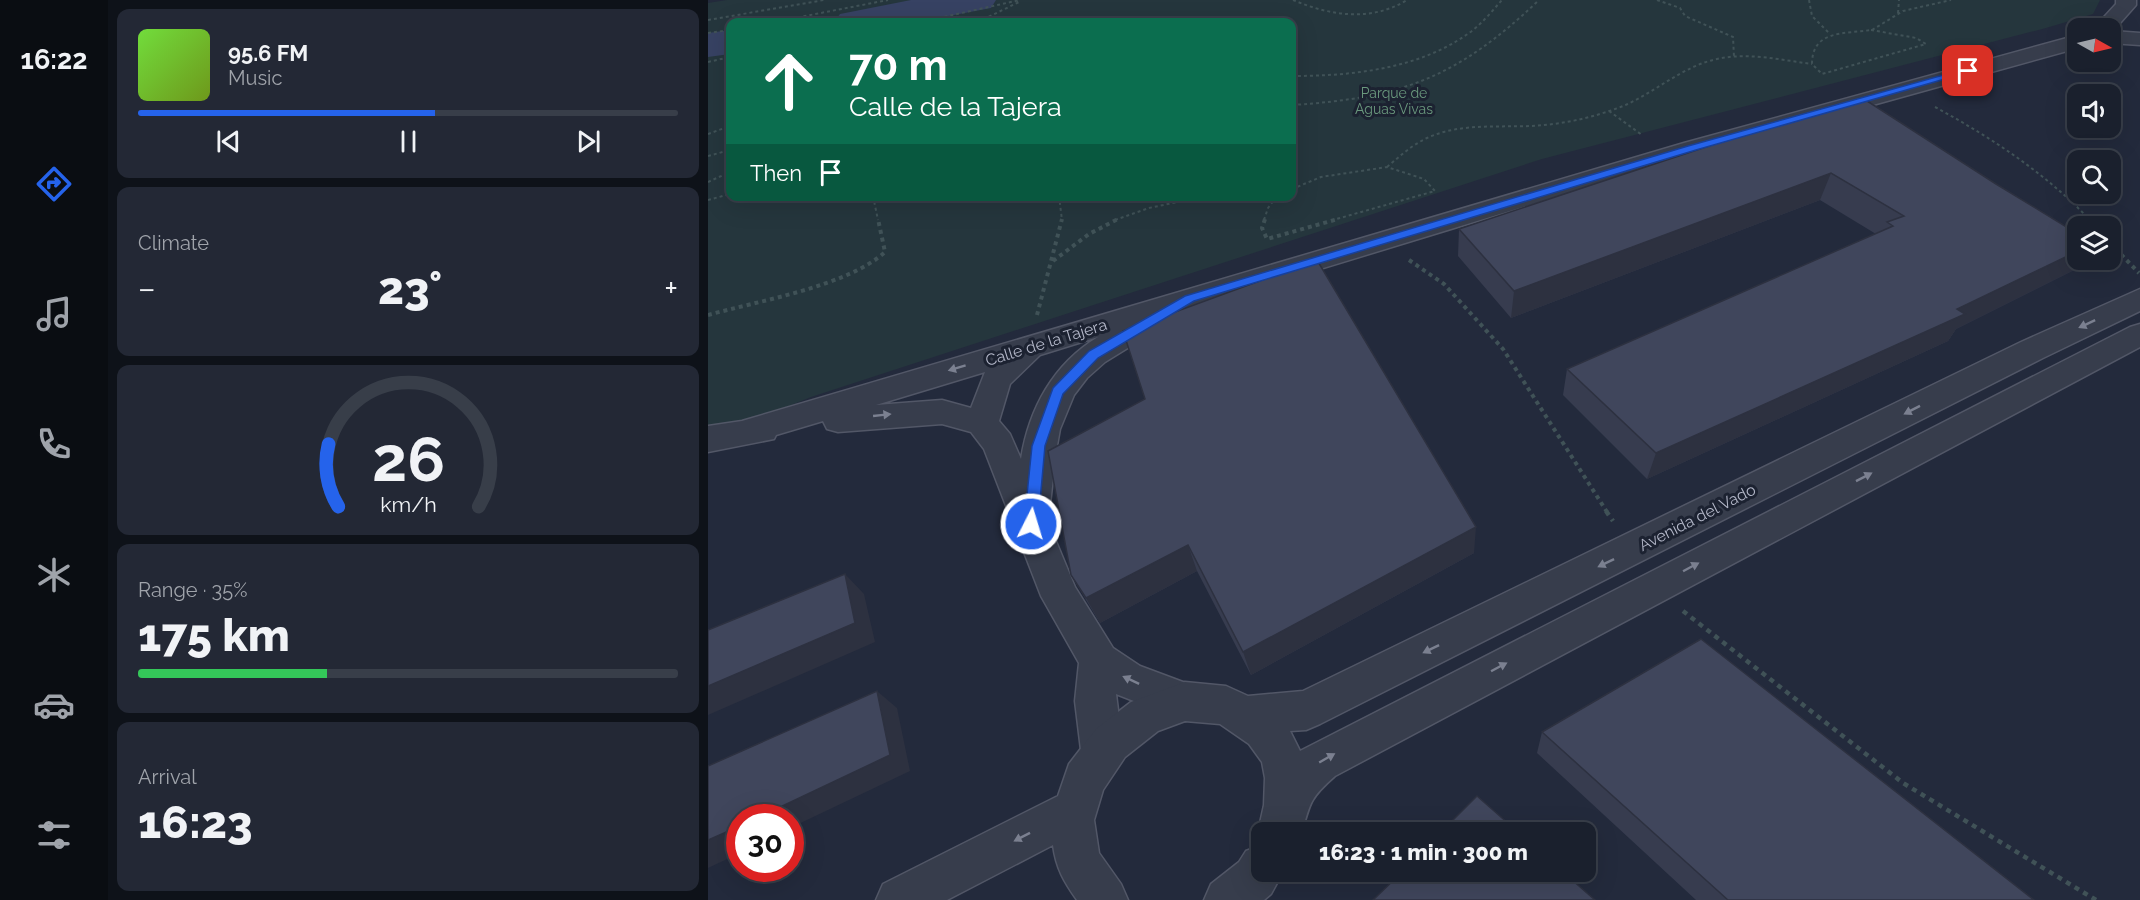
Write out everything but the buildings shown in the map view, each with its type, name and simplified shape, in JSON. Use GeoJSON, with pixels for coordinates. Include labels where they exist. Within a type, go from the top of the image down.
{"type":"FeatureCollection","features":[{"type":"Feature","properties":{"kind":"street"},"geometry":{"type":"LineString","coordinates":[[2114,18],[2126,5],[2126,0]]}},
{"type":"Feature","properties":{"kind":"street"},"geometry":{"type":"LineString","coordinates":[[2121,38],[2140,39]]}},
{"type":"Feature","properties":{"kind":"street","name":"Calle de la Tajera"},"geometry":{"type":"LineString","coordinates":[[740,434],[1669,155],[2067,44]]}},
{"type":"Feature","properties":{"kind":"street"},"geometry":{"type":"LineString","coordinates":[[1031,524],[1038,446],[1057,392],[1093,354],[1190,298]]}},
{"type":"Feature","properties":{"kind":"street","name":"Avenida del Vado"},"geometry":{"type":"LineString","coordinates":[[1248,716],[1306,710],[2032,350],[2140,299]]}},
{"type":"Feature","properties":{"kind":"street"},"geometry":{"type":"LineString","coordinates":[[1284,816],[1302,777],[1320,761],[2140,334]]}},
{"type":"Feature","properties":{"kind":"street"},"geometry":{"type":"LineString","coordinates":[[1033,345],[996,378],[982,423],[998,443],[1060,596],[1099,661],[1126,679],[1185,702],[1223,704],[1248,716],[1273,740],[1287,771],[1284,816]]}},
{"type":"Feature","properties":{"kind":"street","name":"Calle de la Tajera"},"geometry":{"type":"LineString","coordinates":[[708,439],[795,424],[922,413],[942,412],[982,423]]}},
{"type":"Feature","properties":{"kind":"street"},"geometry":{"type":"LineString","coordinates":[[1099,661],[1095,700],[1102,750]]}},
{"type":"Feature","properties":{"kind":"street"},"geometry":{"type":"LineString","coordinates":[[1105,900],[1089,887],[1075,856],[1072,821],[1081,785],[1102,750],[1125,727],[1157,710],[1185,702]]}},
{"type":"Feature","properties":{"kind":"street"},"geometry":{"type":"LineString","coordinates":[[899,900],[1074,811]]}},
{"type":"Feature","properties":{"kind":"street"},"geometry":{"type":"LineString","coordinates":[[1227,900],[1251,880]]}},
{"type":"Feature","properties":{"kind":"street"},"geometry":{"type":"LineString","coordinates":[[1258,900],[1263,882]]}},
{"type":"Feature","properties":{"kind":"path"},"geometry":{"type":"LineString","coordinates":[[708,20],[824,0]]}},
{"type":"Feature","properties":{"kind":"path"},"geometry":{"type":"LineString","coordinates":[[795,18],[888,0]]}},
{"type":"Feature","properties":{"kind":"path"},"geometry":{"type":"LineString","coordinates":[[939,18],[1021,0]]}},
{"type":"Feature","properties":{"kind":"path"},"geometry":{"type":"LineString","coordinates":[[986,18],[1021,0]]}},
{"type":"Feature","properties":{"kind":"path"},"geometry":{"type":"LineString","coordinates":[[1293,0],[1312,8],[1335,13],[1367,14],[1389,10],[1407,0]]}},
{"type":"Feature","properties":{"kind":"path"},"geometry":{"type":"LineString","coordinates":[[1296,76],[1347,76],[1379,71],[1413,61],[1454,42],[1472,30],[1502,0]]}},
{"type":"Feature","properties":{"kind":"path"},"geometry":{"type":"LineString","coordinates":[[1296,105],[1379,96],[1410,88],[1441,75],[1491,44],[1539,0]]}},
{"type":"Feature","properties":{"kind":"path"},"geometry":{"type":"LineString","coordinates":[[1658,0],[1680,8],[1685,15],[1733,37],[1734,57]]}},
{"type":"Feature","properties":{"kind":"path"},"geometry":{"type":"LineString","coordinates":[[1809,0],[1809,11],[1813,19],[1830,34]]}},
{"type":"Feature","properties":{"kind":"path"},"geometry":{"type":"LineString","coordinates":[[1898,14],[1899,0]]}},
{"type":"Feature","properties":{"kind":"path"},"geometry":{"type":"LineString","coordinates":[[1872,30],[1898,14],[1951,0]]}},
{"type":"Feature","properties":{"kind":"path"},"geometry":{"type":"LineString","coordinates":[[1872,30],[1916,38],[1926,44],[1822,74],[1812,64],[1811,54],[1816,43],[1830,34],[1872,30]]}},
{"type":"Feature","properties":{"kind":"path"},"geometry":{"type":"LineString","coordinates":[[708,33],[726,31]]}},
{"type":"Feature","properties":{"kind":"path"},"geometry":{"type":"LineString","coordinates":[[1387,167],[1415,144],[1446,132],[1481,127],[1545,124],[1608,111],[1666,84],[1696,64],[1734,57],[1812,64]]}},
{"type":"Feature","properties":{"kind":"path"},"geometry":{"type":"LineString","coordinates":[[708,62],[726,58]]}},
{"type":"Feature","properties":{"kind":"path"},"geometry":{"type":"LineString","coordinates":[[1902,90],[1952,116],[2027,165],[2045,178],[2085,216]]}},
{"type":"Feature","properties":{"kind":"path"},"geometry":{"type":"LineString","coordinates":[[1608,111],[1669,155]]}},
{"type":"Feature","properties":{"kind":"path"},"geometry":{"type":"LineString","coordinates":[[708,134],[726,127]]}},
{"type":"Feature","properties":{"kind":"path"},"geometry":{"type":"LineString","coordinates":[[708,156],[726,151]]}},
{"type":"Feature","properties":{"kind":"path"},"geometry":{"type":"LineString","coordinates":[[1274,201],[1268,208],[1262,228],[1267,239],[1435,191],[1424,179],[1387,167],[1321,177],[1296,187]]}},
{"type":"Feature","properties":{"kind":"path"},"geometry":{"type":"LineString","coordinates":[[708,182],[726,174]]}},
{"type":"Feature","properties":{"kind":"path"},"geometry":{"type":"LineString","coordinates":[[708,200],[726,195]]}},
{"type":"Feature","properties":{"kind":"path"},"geometry":{"type":"LineString","coordinates":[[708,315],[837,280],[872,264],[885,252],[874,201]]}},
{"type":"Feature","properties":{"kind":"path"},"geometry":{"type":"LineString","coordinates":[[1033,345],[1038,302],[1053,261],[1062,216],[1060,201]]}},
{"type":"Feature","properties":{"kind":"path"},"geometry":{"type":"LineString","coordinates":[[1053,261],[1096,230],[1138,211],[1173,201]]}},
{"type":"Feature","properties":{"kind":"path"},"geometry":{"type":"LineString","coordinates":[[2121,254],[2140,274]]}},
{"type":"Feature","properties":{"kind":"green space","name":"Parque de Aguas Vivas"},"geometry":{"type":"Polygon","coordinates":[[[727,0],[2100,0],[2093,14],[2080,18],[2067,18],[2067,22],[2046,28],[1542,159],[811,397],[708,439],[708,3],[727,0]]]}},
{"type":"Feature","properties":{"kind":"waterway"},"geometry":{"type":"LineString","coordinates":[[876,18],[977,0]]}},
{"type":"Feature","properties":{"kind":"waterway"},"geometry":{"type":"LineString","coordinates":[[708,45],[726,43]]}},
{"type":"Feature","properties":{"kind":"route"},"geometry":{"type":"LineString","coordinates":[[1031,524],[1038,446],[1057,392],[1093,354],[1190,298],[1692,148],[1968,71]]}}]}
